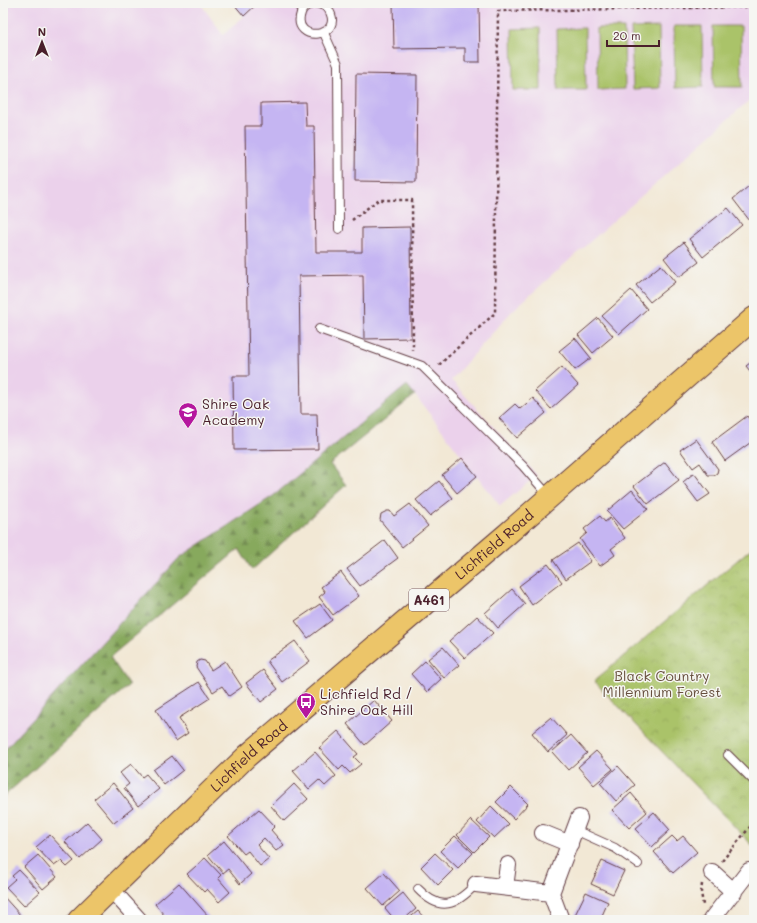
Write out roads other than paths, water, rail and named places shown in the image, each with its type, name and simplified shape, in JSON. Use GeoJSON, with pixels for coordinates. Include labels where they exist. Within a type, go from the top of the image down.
{"type":"FeatureCollection","features":[{"type":"Feature","properties":{"kind":"highway","name":"Lichfield Road"},"geometry":{"type":"LineString","coordinates":[[79,920],[246,756],[754,318]]}},
{"type":"Feature","properties":{"kind":"street"},"geometry":{"type":"LineString","coordinates":[[543,833],[575,831],[551,893],[561,920]]}},
{"type":"Feature","properties":{"kind":"street"},"geometry":{"type":"LineString","coordinates":[[505,887],[508,865]]}},
{"type":"Feature","properties":{"kind":"street"},"geometry":{"type":"LineString","coordinates":[[711,920],[752,869]]}},
{"type":"Feature","properties":{"kind":"street"},"geometry":{"type":"LineString","coordinates":[[712,872],[734,892]]}},
{"type":"Feature","properties":{"kind":"street"},"geometry":{"type":"LineString","coordinates":[[476,884],[551,893]]}},
{"type":"Feature","properties":{"kind":"street"},"geometry":{"type":"LineString","coordinates":[[111,889],[139,920]]}},
{"type":"Feature","properties":{"kind":"lane"},"geometry":{"type":"LineString","coordinates":[[296,3],[302,10]]}},
{"type":"Feature","properties":{"kind":"lane"},"geometry":{"type":"LineString","coordinates":[[316,3],[328,5],[332,22],[324,33],[312,34],[303,29],[300,20],[302,10],[306,6],[316,3]]}},
{"type":"Feature","properties":{"kind":"lane"},"geometry":{"type":"LineString","coordinates":[[324,33],[338,64],[338,229]]}},
{"type":"Feature","properties":{"kind":"lane"},"geometry":{"type":"LineString","coordinates":[[319,329],[422,366],[523,466],[549,496]]}},
{"type":"Feature","properties":{"kind":"lane"},"geometry":{"type":"LineString","coordinates":[[728,755],[754,781]]}},
{"type":"Feature","properties":{"kind":"lane"},"geometry":{"type":"LineString","coordinates":[[575,831],[615,848],[638,864]]}},
{"type":"Feature","properties":{"kind":"lane"},"geometry":{"type":"LineString","coordinates":[[418,889],[426,898],[434,902],[446,904],[454,902],[465,895],[476,884]]}},
{"type":"Feature","properties":{"kind":"place","name":"Shire Oak Academy"},"geometry":{"type":"Point","coordinates":[188,429]}},
{"type":"Feature","properties":{"kind":"place","name":"Lichfield Rd / Shire Oak Hill"},"geometry":{"type":"Point","coordinates":[306,719]}},
{"type":"Feature","properties":{"kind":"park label","name":"Black Country Millennium Forest"},"geometry":{"type":"Point","coordinates":[662,684]}}]}
